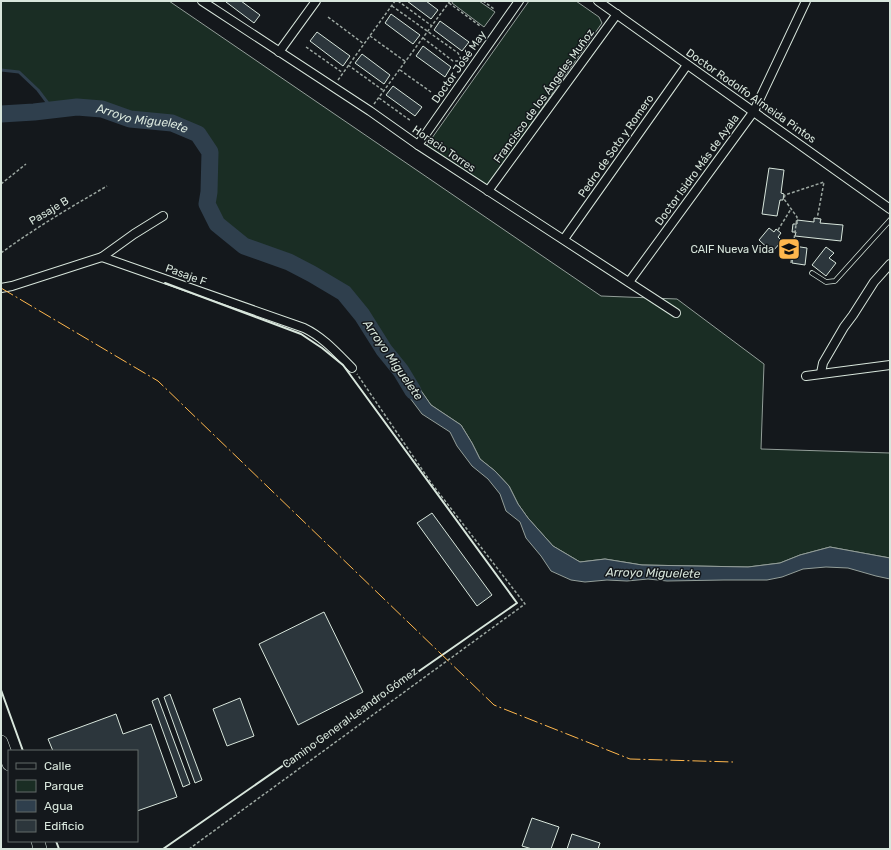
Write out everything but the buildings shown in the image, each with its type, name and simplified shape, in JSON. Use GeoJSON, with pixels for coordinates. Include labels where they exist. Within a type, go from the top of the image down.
{"type":"FeatureCollection","features":[{"type":"Feature","properties":{"kind":"main road"},"geometry":{"type":"LineString","coordinates":[[1,742],[8,761]]}},
{"type":"Feature","properties":{"kind":"street","name":"Horacio Torres"},"geometry":{"type":"LineString","coordinates":[[202,1],[333,86],[418,145],[676,313]]}},
{"type":"Feature","properties":{"kind":"street"},"geometry":{"type":"LineString","coordinates":[[280,52],[316,1]]}},
{"type":"Feature","properties":{"kind":"street","name":"Doctor José May"},"geometry":{"type":"LineString","coordinates":[[418,145],[519,1]]}},
{"type":"Feature","properties":{"kind":"street","name":"Doctor Rodolfo Almeida Pintos"},"geometry":{"type":"LineString","coordinates":[[598,1],[890,208]]}},
{"type":"Feature","properties":{"kind":"street","name":"Doctor Isidro Más de Ayala"},"geometry":{"type":"LineString","coordinates":[[628,282],[754,111],[806,1]]}},
{"type":"Feature","properties":{"kind":"street","name":"Francisco de los Ángeles Muñoz"},"geometry":{"type":"LineString","coordinates":[[488,191],[617,14]]}},
{"type":"Feature","properties":{"kind":"street","name":"Pedro de Soto y Romero"},"geometry":{"type":"LineString","coordinates":[[564,239],[687,65]]}},
{"type":"Feature","properties":{"kind":"street"},"geometry":{"type":"LineString","coordinates":[[1,288],[12,286],[102,257],[134,234],[163,216]]}},
{"type":"Feature","properties":{"kind":"street","name":"Pasaje F"},"geometry":{"type":"LineString","coordinates":[[102,257],[309,330],[325,341],[352,368]]}},
{"type":"Feature","properties":{"kind":"street"},"geometry":{"type":"LineString","coordinates":[[821,373],[823,363],[844,327],[874,282],[890,264]]}},
{"type":"Feature","properties":{"kind":"street"},"geometry":{"type":"LineString","coordinates":[[806,376],[890,365]]}},
{"type":"Feature","properties":{"kind":"lane"},"geometry":{"type":"LineString","coordinates":[[812,273],[826,282],[835,281],[890,220]]}},
{"type":"Feature","properties":{"kind":"path"},"geometry":{"type":"LineString","coordinates":[[333,86],[397,1],[432,26]]}},
{"type":"Feature","properties":{"kind":"path"},"geometry":{"type":"LineString","coordinates":[[483,1],[494,9]]}},
{"type":"Feature","properties":{"kind":"path"},"geometry":{"type":"LineString","coordinates":[[370,111],[450,2],[480,26]]}},
{"type":"Feature","properties":{"kind":"path"},"geometry":{"type":"LineString","coordinates":[[392,6],[458,53],[462,61],[471,69]]}},
{"type":"Feature","properties":{"kind":"path"},"geometry":{"type":"LineString","coordinates":[[328,17],[364,44]]}},
{"type":"Feature","properties":{"kind":"path"},"geometry":{"type":"LineString","coordinates":[[370,36],[406,62]]}},
{"type":"Feature","properties":{"kind":"path"},"geometry":{"type":"LineString","coordinates":[[423,38],[453,61],[462,61]]}},
{"type":"Feature","properties":{"kind":"path"},"geometry":{"type":"LineString","coordinates":[[306,47],[343,72]]}},
{"type":"Feature","properties":{"kind":"path"},"geometry":{"type":"LineString","coordinates":[[348,66],[384,91]]}},
{"type":"Feature","properties":{"kind":"path"},"geometry":{"type":"LineString","coordinates":[[400,70],[431,92]]}},
{"type":"Feature","properties":{"kind":"path"},"geometry":{"type":"LineString","coordinates":[[379,98],[411,121]]}},
{"type":"Feature","properties":{"kind":"path"},"geometry":{"type":"LineString","coordinates":[[1,184],[26,164]]}},
{"type":"Feature","properties":{"kind":"path"},"geometry":{"type":"LineString","coordinates":[[791,263],[797,217],[784,199],[785,195],[824,182],[817,219]]}},
{"type":"Feature","properties":{"kind":"path","name":"Pasaje B"},"geometry":{"type":"LineString","coordinates":[[1,254],[21,238],[44,223],[107,186]]}},
{"type":"Feature","properties":{"kind":"path"},"geometry":{"type":"LineString","coordinates":[[778,230],[791,209]]}},
{"type":"Feature","properties":{"kind":"path","name":"Camino General Leandro Gómez"},"geometry":{"type":"LineString","coordinates":[[189,849],[525,604],[432,484],[352,368]]}},
{"type":"Feature","properties":{"kind":"green space"},"geometry":{"type":"Polygon","coordinates":[[[1,1],[169,1],[601,296],[677,299],[764,364],[761,449],[890,453],[890,558],[830,547],[800,555],[780,563],[748,567],[642,565],[605,559],[580,562],[553,546],[528,518],[518,504],[509,486],[495,471],[480,459],[461,425],[431,405],[413,380],[401,371],[384,350],[362,315],[344,293],[289,262],[244,246],[217,224],[207,204],[209,192],[210,152],[198,134],[172,123],[130,119],[102,109],[77,107],[53,110],[38,90],[19,72],[1,70],[1,1]]]}},
{"type":"Feature","properties":{"kind":"green space"},"geometry":{"type":"Polygon","coordinates":[[[453,1],[479,1],[495,12],[484,27],[452,3],[453,1]]]}},
{"type":"Feature","properties":{"kind":"green space"},"geometry":{"type":"Polygon","coordinates":[[[529,1],[576,1],[599,17],[602,23],[488,185],[482,183],[427,149],[427,145],[529,1]]]}},
{"type":"Feature","properties":{"kind":"water"},"geometry":{"type":"Polygon","coordinates":[[[401,371],[413,379],[431,405],[461,425],[480,459],[495,471],[509,486],[518,504],[528,518],[553,546],[580,562],[605,559],[642,565],[748,567],[780,563],[800,555],[830,547],[890,558],[890,579],[848,568],[826,567],[803,569],[782,577],[767,580],[667,581],[648,579],[585,582],[571,580],[551,571],[526,538],[520,522],[506,511],[500,494],[488,479],[472,466],[457,446],[450,432],[422,414],[407,394],[401,371]]]}},
{"type":"Feature","properties":{"kind":"waterway"},"geometry":{"type":"LineString","coordinates":[[1,70],[19,72],[38,90],[53,110]]}},
{"type":"Feature","properties":{"kind":"waterway","name":"Arroyo Miguelete"},"geometry":{"type":"LineString","coordinates":[[1,114],[77,107],[102,109],[130,119],[172,123],[198,134],[210,152],[209,192],[207,204],[217,224],[244,246],[289,262],[344,293],[362,315],[384,350],[401,371],[413,391]]}},
{"type":"Feature","properties":{"kind":"wall"},"geometry":{"type":"LineString","coordinates":[[163,849],[517,603],[343,365],[322,348],[301,334],[165,283]]}},
{"type":"Feature","properties":{"kind":"wall"},"geometry":{"type":"LineString","coordinates":[[1,690],[23,750]]}},
{"type":"Feature","properties":{"kind":"wall"},"geometry":{"type":"LineString","coordinates":[[56,842],[59,849]]}},
{"type":"Feature","properties":{"kind":"power"},"geometry":{"type":"LineString","coordinates":[[1,288],[158,381],[494,705],[630,759],[733,762]]}},
{"type":"Feature","properties":{"kind":"place","name":"CAIF Nueva Vida"},"geometry":{"type":"Point","coordinates":[789,249]}}]}
